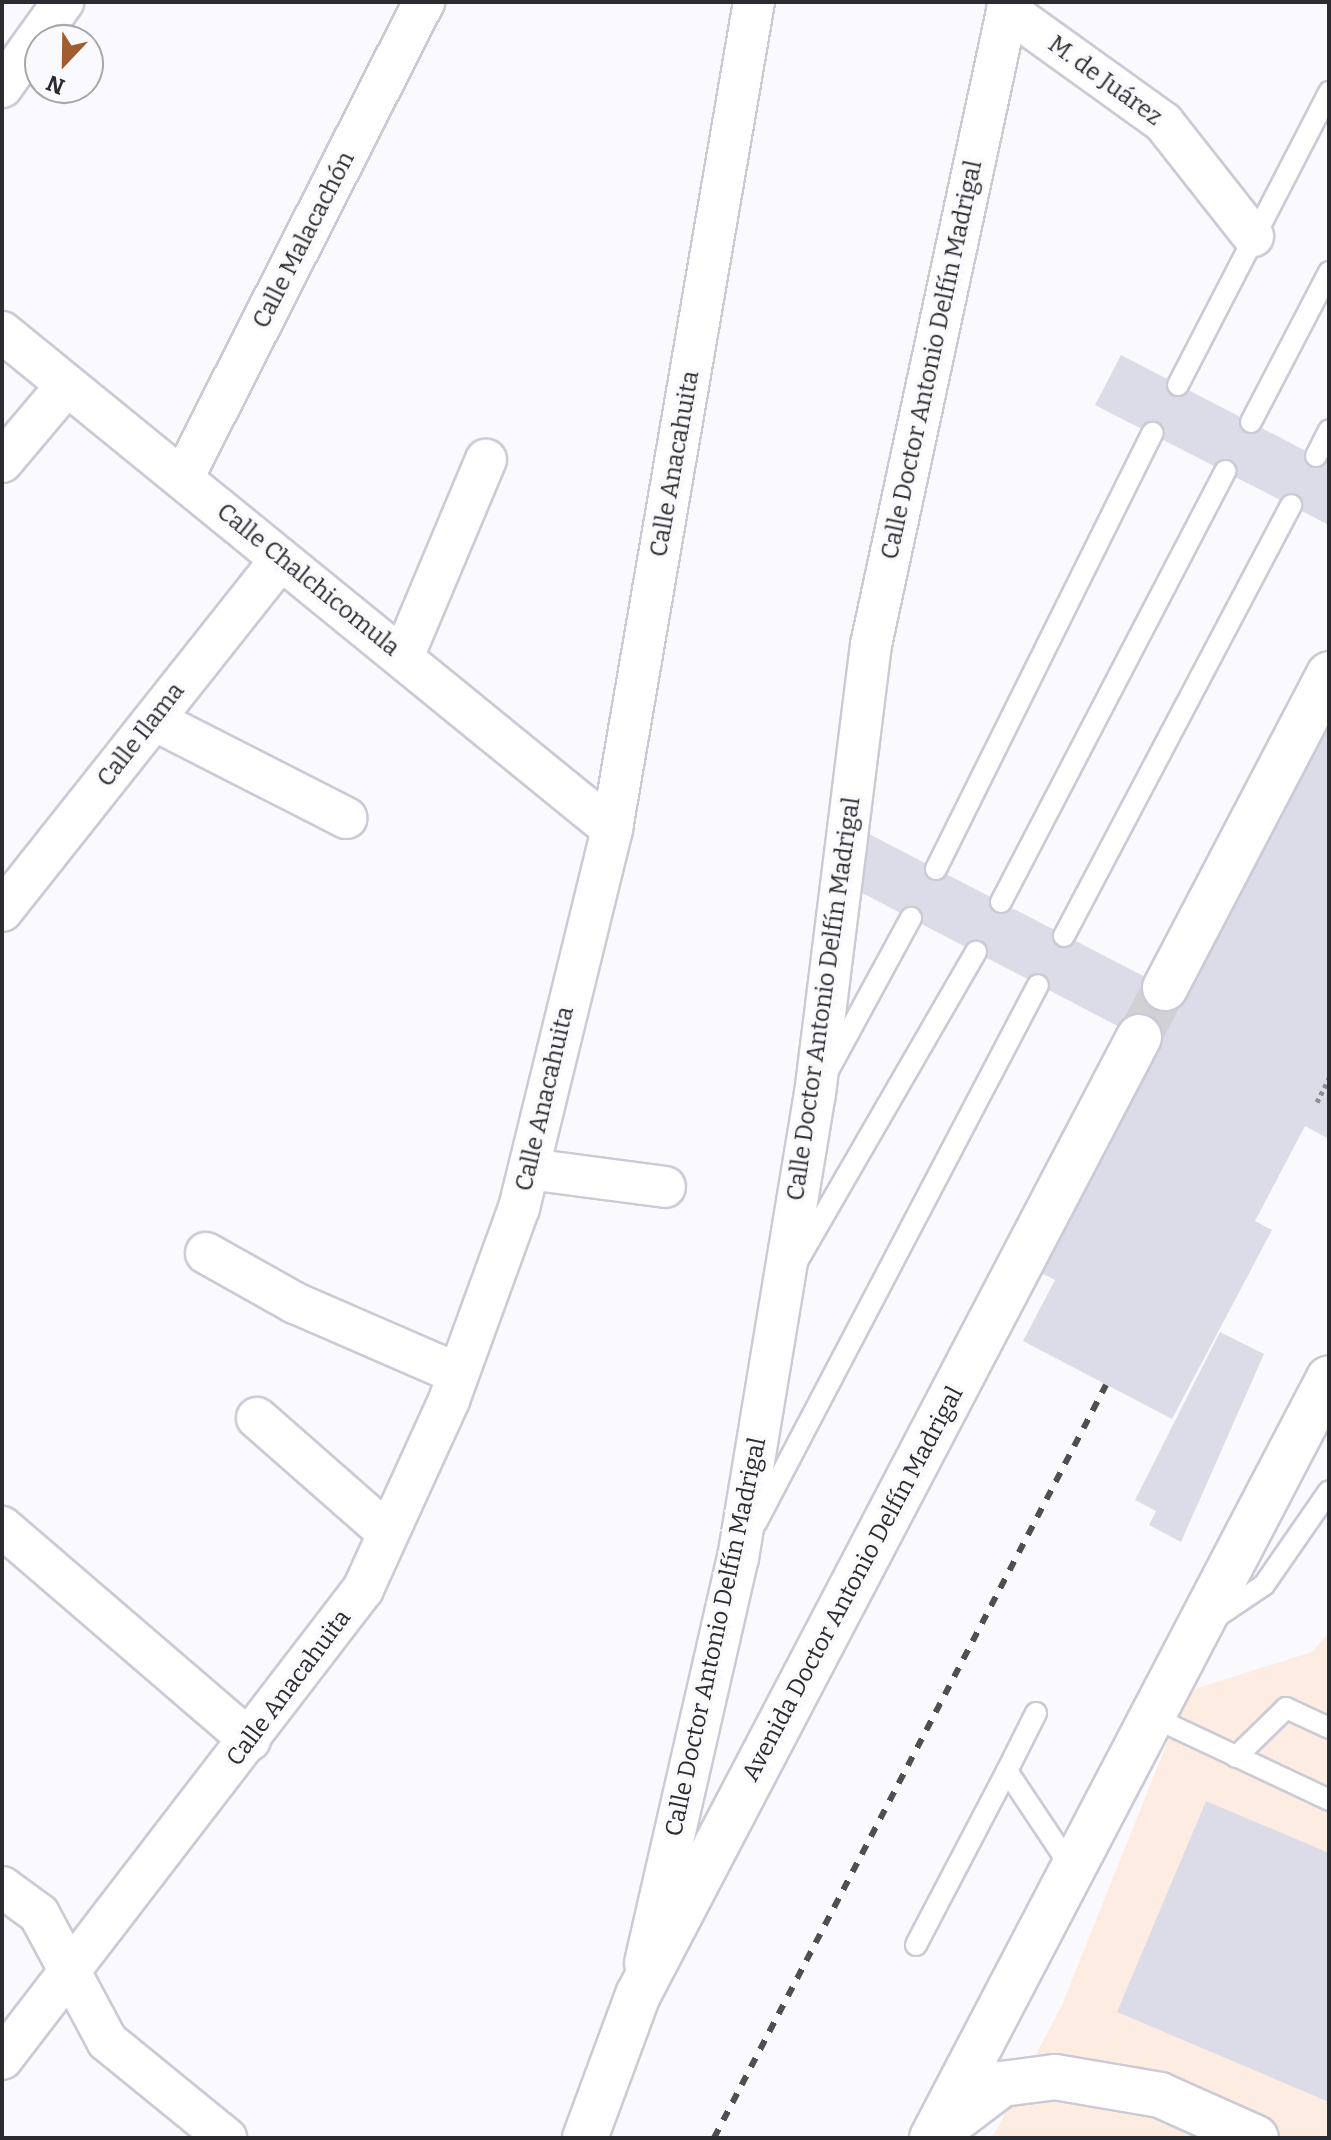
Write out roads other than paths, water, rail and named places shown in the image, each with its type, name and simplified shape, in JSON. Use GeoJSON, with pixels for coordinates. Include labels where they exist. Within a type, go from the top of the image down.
{"type":"FeatureCollection","features":[{"type":"Feature","properties":{"kind":"main road"},"geometry":{"type":"LineString","coordinates":[[1165,988],[1329,674]]}},
{"type":"Feature","properties":{"kind":"main road","name":"Avenida Doctor Antonio Delfín Madrigal"},"geometry":{"type":"LineString","coordinates":[[585,2138],[638,1995],[1139,1037]]}},
{"type":"Feature","properties":{"kind":"main road"},"geometry":{"type":"LineString","coordinates":[[933,2138],[1202,1627],[1329,1378]]}},
{"type":"Feature","properties":{"kind":"main road"},"geometry":{"type":"LineString","coordinates":[[933,2138],[1002,2084],[1055,2077],[1160,2095],[1256,2138]]}},
{"type":"Feature","properties":{"kind":"street"},"geometry":{"type":"LineString","coordinates":[[2,87],[63,2]]}},
{"type":"Feature","properties":{"kind":"street","name":"Calle Malacachón"},"geometry":{"type":"LineString","coordinates":[[183,478],[424,2]]}},
{"type":"Feature","properties":{"kind":"street","name":"Calle Anacahuita"},"geometry":{"type":"LineString","coordinates":[[2,2059],[72,1975],[363,1589],[458,1374],[529,1169],[612,829],[754,2]]}},
{"type":"Feature","properties":{"kind":"street","name":"M. de Juárez"},"geometry":{"type":"LineString","coordinates":[[1008,6],[1164,123],[1253,236]]}},
{"type":"Feature","properties":{"kind":"street","name":"Calle Doctor Antonio Delfín Madrigal"},"geometry":{"type":"LineString","coordinates":[[638,1995],[738,1558],[815,1094],[871,645],[1008,6]]}},
{"type":"Feature","properties":{"kind":"street","name":"Calle Chalchicomula"},"geometry":{"type":"LineString","coordinates":[[2,332],[612,829]]}},
{"type":"Feature","properties":{"kind":"street"},"geometry":{"type":"LineString","coordinates":[[2,462],[66,386]]}},
{"type":"Feature","properties":{"kind":"street"},"geometry":{"type":"LineString","coordinates":[[403,657],[486,460]]}},
{"type":"Feature","properties":{"kind":"street","name":"Calle Ilama"},"geometry":{"type":"LineString","coordinates":[[2,911],[280,560]]}},
{"type":"Feature","properties":{"kind":"street"},"geometry":{"type":"LineString","coordinates":[[154,720],[346,818]]}},
{"type":"Feature","properties":{"kind":"street"},"geometry":{"type":"LineString","coordinates":[[529,1169],[665,1187]]}},
{"type":"Feature","properties":{"kind":"street"},"geometry":{"type":"LineString","coordinates":[[206,1253],[295,1303],[458,1374]]}},
{"type":"Feature","properties":{"kind":"street"},"geometry":{"type":"LineString","coordinates":[[257,1418],[388,1533]]}},
{"type":"Feature","properties":{"kind":"street"},"geometry":{"type":"LineString","coordinates":[[2,1527],[250,1740]]}},
{"type":"Feature","properties":{"kind":"street"},"geometry":{"type":"LineString","coordinates":[[2,1887],[39,1914],[107,2041],[226,2138]]}},
{"type":"Feature","properties":{"kind":"lane"},"geometry":{"type":"LineString","coordinates":[[1178,385],[1329,92]]}},
{"type":"Feature","properties":{"kind":"lane"},"geometry":{"type":"LineString","coordinates":[[1251,422],[1329,272]]}},
{"type":"Feature","properties":{"kind":"lane"},"geometry":{"type":"LineString","coordinates":[[1316,456],[1329,430]]}},
{"type":"Feature","properties":{"kind":"lane"},"geometry":{"type":"LineString","coordinates":[[936,869],[1152,433]]}},
{"type":"Feature","properties":{"kind":"lane"},"geometry":{"type":"LineString","coordinates":[[1001,902],[1225,471]]}},
{"type":"Feature","properties":{"kind":"lane"},"geometry":{"type":"LineString","coordinates":[[1064,936],[1291,505]]}},
{"type":"Feature","properties":{"kind":"lane"},"geometry":{"type":"LineString","coordinates":[[815,1094],[911,918]]}},
{"type":"Feature","properties":{"kind":"lane"},"geometry":{"type":"LineString","coordinates":[[781,1291],[976,952]]}},
{"type":"Feature","properties":{"kind":"lane"},"geometry":{"type":"LineString","coordinates":[[738,1558],[1038,985]]}},
{"type":"Feature","properties":{"kind":"lane"},"geometry":{"type":"LineString","coordinates":[[1202,1627],[1264,1585],[1308,1531],[1329,1491]]}},
{"type":"Feature","properties":{"kind":"lane"},"geometry":{"type":"LineString","coordinates":[[1236,1757],[1286,1708],[1329,1728]]}},
{"type":"Feature","properties":{"kind":"lane"},"geometry":{"type":"LineString","coordinates":[[916,1945],[1036,1713]]}},
{"type":"Feature","properties":{"kind":"lane"},"geometry":{"type":"LineString","coordinates":[[1153,1717],[1329,1800]]}},
{"type":"Feature","properties":{"kind":"lane"},"geometry":{"type":"LineString","coordinates":[[1007,1771],[1073,1870]]}},
{"type":"Feature","properties":{"kind":"tunnel"},"geometry":{"type":"LineString","coordinates":[[1139,1037],[1165,988]]}},
{"type":"Feature","properties":{"kind":"railway"},"geometry":{"type":"LineString","coordinates":[[714,2138],[1106,1385]]}}]}
